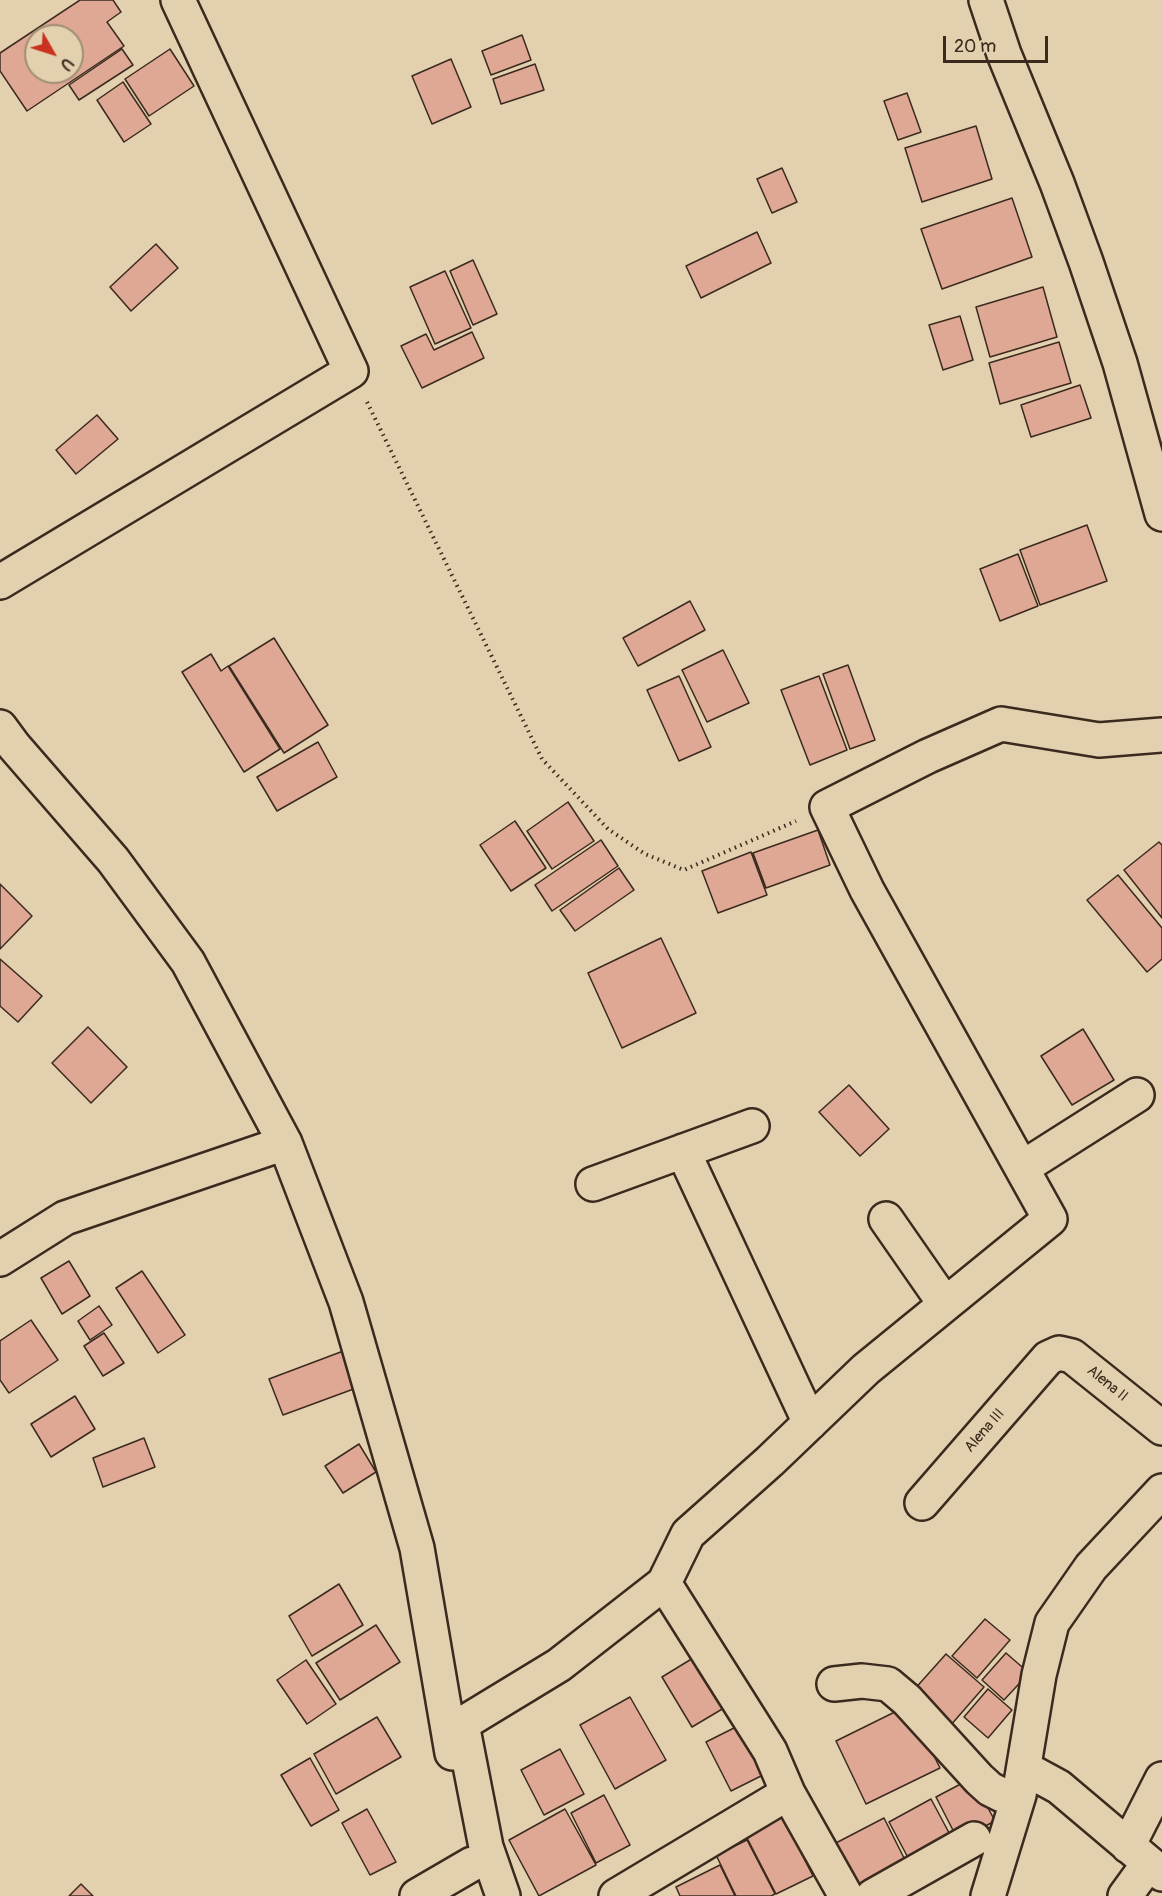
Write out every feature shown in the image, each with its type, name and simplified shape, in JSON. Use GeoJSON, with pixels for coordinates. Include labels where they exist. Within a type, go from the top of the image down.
{"type":"FeatureCollection","features":[{"type":"Feature","properties":{"kind":"street"},"geometry":{"type":"LineString","coordinates":[[0,582],[351,371],[178,0]]}},
{"type":"Feature","properties":{"kind":"street"},"geometry":{"type":"LineString","coordinates":[[986,0],[1004,54],[1057,183],[1086,262],[1120,363],[1162,514]]}},
{"type":"Feature","properties":{"kind":"street"},"geometry":{"type":"LineString","coordinates":[[503,1896],[486,1847],[462,1724],[559,1665],[663,1583],[688,1534],[770,1461],[866,1369],[1050,1219],[867,890],[827,807],[928,756],[1001,724],[1099,740],[1162,735]]}},
{"type":"Feature","properties":{"kind":"street"},"geometry":{"type":"LineString","coordinates":[[0,727],[113,860],[188,962],[285,1143],[346,1302],[417,1548],[472,1864],[483,1896]]}},
{"type":"Feature","properties":{"kind":"street"},"geometry":{"type":"LineString","coordinates":[[1022,1168],[1137,1095]]}},
{"type":"Feature","properties":{"kind":"street"},"geometry":{"type":"LineString","coordinates":[[593,1184],[752,1126]]}},
{"type":"Feature","properties":{"kind":"street"},"geometry":{"type":"LineString","coordinates":[[0,1259],[65,1218],[285,1143]]}},
{"type":"Feature","properties":{"kind":"street"},"geometry":{"type":"LineString","coordinates":[[683,1151],[810,1423]]}},
{"type":"Feature","properties":{"kind":"street"},"geometry":{"type":"LineString","coordinates":[[886,1219],[945,1304]]}},
{"type":"Feature","properties":{"kind":"street","name":"Alena II"},"geometry":{"type":"LineString","coordinates":[[1048,1358],[1059,1353],[1072,1356],[1162,1428]]}},
{"type":"Feature","properties":{"kind":"street","name":"Alena III"},"geometry":{"type":"LineString","coordinates":[[922,1503],[1048,1358]]}},
{"type":"Feature","properties":{"kind":"street"},"geometry":{"type":"LineString","coordinates":[[988,1896],[1021,1782],[1039,1675],[1052,1623],[1091,1567],[1162,1491]]}},
{"type":"Feature","properties":{"kind":"street"},"geometry":{"type":"LineString","coordinates":[[663,1583],[770,1751],[788,1793],[846,1896]]}},
{"type":"Feature","properties":{"kind":"street"},"geometry":{"type":"LineString","coordinates":[[834,1684],[862,1681],[888,1684],[907,1700],[990,1789],[1002,1796],[1021,1782],[1059,1787],[1146,1861]]}},
{"type":"Feature","properties":{"kind":"street"},"geometry":{"type":"LineString","coordinates":[[1125,1896],[1146,1861],[1162,1779]]}},
{"type":"Feature","properties":{"kind":"street"},"geometry":{"type":"LineString","coordinates":[[616,1896],[788,1793]]}},
{"type":"Feature","properties":{"kind":"street"},"geometry":{"type":"LineString","coordinates":[[873,1896],[974,1839]]}},
{"type":"Feature","properties":{"kind":"street"},"geometry":{"type":"LineString","coordinates":[[417,1896],[472,1864]]}},
{"type":"Feature","properties":{"kind":"path"},"geometry":{"type":"LineString","coordinates":[[351,371],[542,759],[608,829],[645,854],[684,870],[827,807]]}},
{"type":"Feature","properties":{"kind":"building"},"geometry":{"type":"Polygon","coordinates":[[[80,0],[113,0],[121,12],[107,22],[124,46],[84,73],[84,24],[44,24],[80,0]]]}},
{"type":"Feature","properties":{"kind":"building"},"geometry":{"type":"Polygon","coordinates":[[[522,35],[531,60],[491,75],[482,51],[522,35]]]}},
{"type":"Feature","properties":{"kind":"building"},"geometry":{"type":"Polygon","coordinates":[[[24,37],[24,84],[67,84],[27,111],[0,71],[0,53],[24,37]]]}},
{"type":"Feature","properties":{"kind":"building"},"geometry":{"type":"Polygon","coordinates":[[[122,49],[133,65],[79,100],[69,85],[84,84],[84,75],[122,49]]]}},
{"type":"Feature","properties":{"kind":"building"},"geometry":{"type":"Polygon","coordinates":[[[170,49],[194,86],[149,116],[125,79],[170,49]]]}},
{"type":"Feature","properties":{"kind":"building"},"geometry":{"type":"Polygon","coordinates":[[[451,59],[471,107],[432,124],[412,76],[451,59]]]}},
{"type":"Feature","properties":{"kind":"building"},"geometry":{"type":"Polygon","coordinates":[[[535,64],[544,90],[501,104],[493,79],[535,64]]]}},
{"type":"Feature","properties":{"kind":"building"},"geometry":{"type":"Polygon","coordinates":[[[123,82],[151,124],[124,142],[97,100],[123,82]]]}},
{"type":"Feature","properties":{"kind":"building"},"geometry":{"type":"Polygon","coordinates":[[[907,93],[921,132],[898,140],[884,101],[907,93]]]}},
{"type":"Feature","properties":{"kind":"building"},"geometry":{"type":"Polygon","coordinates":[[[976,126],[992,179],[922,202],[905,148],[976,126]]]}},
{"type":"Feature","properties":{"kind":"building"},"geometry":{"type":"Polygon","coordinates":[[[782,168],[797,202],[772,213],[757,179],[782,168]]]}},
{"type":"Feature","properties":{"kind":"building"},"geometry":{"type":"Polygon","coordinates":[[[1012,198],[1032,257],[942,289],[921,229],[1012,198]]]}},
{"type":"Feature","properties":{"kind":"building"},"geometry":{"type":"Polygon","coordinates":[[[757,232],[771,263],[701,298],[686,266],[757,232]]]}},
{"type":"Feature","properties":{"kind":"building"},"geometry":{"type":"Polygon","coordinates":[[[156,244],[178,268],[131,311],[110,287],[156,244]]]}},
{"type":"Feature","properties":{"kind":"building"},"geometry":{"type":"Polygon","coordinates":[[[473,260],[497,314],[473,325],[450,271],[473,260]]]}},
{"type":"Feature","properties":{"kind":"building"},"geometry":{"type":"Polygon","coordinates":[[[445,271],[471,328],[435,344],[410,287],[445,271]]]}},
{"type":"Feature","properties":{"kind":"building"},"geometry":{"type":"Polygon","coordinates":[[[1043,287],[1057,337],[990,357],[976,307],[1043,287]]]}},
{"type":"Feature","properties":{"kind":"building"},"geometry":{"type":"Polygon","coordinates":[[[960,316],[973,360],[943,370],[929,325],[960,316]]]}},
{"type":"Feature","properties":{"kind":"building"},"geometry":{"type":"Polygon","coordinates":[[[472,332],[484,358],[422,388],[401,346],[426,334],[434,350],[472,332]]]}},
{"type":"Feature","properties":{"kind":"building"},"geometry":{"type":"Polygon","coordinates":[[[1059,342],[1071,383],[1000,404],[989,363],[1059,342]]]}},
{"type":"Feature","properties":{"kind":"building"},"geometry":{"type":"Polygon","coordinates":[[[1080,385],[1091,418],[1031,437],[1021,405],[1080,385]]]}},
{"type":"Feature","properties":{"kind":"building"},"geometry":{"type":"Polygon","coordinates":[[[97,415],[118,439],[76,474],[56,450],[97,415]]]}},
{"type":"Feature","properties":{"kind":"building"},"geometry":{"type":"Polygon","coordinates":[[[1087,525],[1107,581],[1040,605],[1020,550],[1087,525]]]}},
{"type":"Feature","properties":{"kind":"building"},"geometry":{"type":"Polygon","coordinates":[[[1018,554],[1038,606],[1000,621],[980,569],[1018,554]]]}},
{"type":"Feature","properties":{"kind":"building"},"geometry":{"type":"Polygon","coordinates":[[[690,601],[705,630],[638,666],[623,638],[690,601]]]}},
{"type":"Feature","properties":{"kind":"building"},"geometry":{"type":"Polygon","coordinates":[[[274,638],[328,725],[284,753],[229,666],[274,638]]]}},
{"type":"Feature","properties":{"kind":"building"},"geometry":{"type":"Polygon","coordinates":[[[723,650],[749,703],[707,722],[682,670],[723,650]]]}},
{"type":"Feature","properties":{"kind":"building"},"geometry":{"type":"Polygon","coordinates":[[[211,654],[221,671],[228,666],[280,749],[244,772],[182,672],[211,654]]]}},
{"type":"Feature","properties":{"kind":"building"},"geometry":{"type":"Polygon","coordinates":[[[848,665],[875,740],[850,749],[823,674],[848,665]]]}},
{"type":"Feature","properties":{"kind":"building"},"geometry":{"type":"Polygon","coordinates":[[[679,676],[711,747],[679,761],[647,690],[679,676]]]}},
{"type":"Feature","properties":{"kind":"building"},"geometry":{"type":"Polygon","coordinates":[[[819,676],[847,750],[810,765],[781,690],[819,676]]]}},
{"type":"Feature","properties":{"kind":"building"},"geometry":{"type":"Polygon","coordinates":[[[318,742],[337,777],[277,811],[257,777],[318,742]]]}},
{"type":"Feature","properties":{"kind":"building"},"geometry":{"type":"Polygon","coordinates":[[[568,802],[594,841],[552,869],[527,831],[568,802]]]}},
{"type":"Feature","properties":{"kind":"building"},"geometry":{"type":"Polygon","coordinates":[[[515,821],[546,868],[511,891],[480,845],[515,821]]]}},
{"type":"Feature","properties":{"kind":"building"},"geometry":{"type":"Polygon","coordinates":[[[818,830],[830,865],[766,888],[753,853],[818,830]]]}},
{"type":"Feature","properties":{"kind":"building"},"geometry":{"type":"Polygon","coordinates":[[[601,840],[618,866],[552,911],[535,885],[601,840]]]}},
{"type":"Feature","properties":{"kind":"building"},"geometry":{"type":"Polygon","coordinates":[[[1159,842],[1162,845],[1162,918],[1124,870],[1159,842]]]}},
{"type":"Feature","properties":{"kind":"building"},"geometry":{"type":"Polygon","coordinates":[[[751,852],[767,895],[718,913],[702,871],[751,852]]]}},
{"type":"Feature","properties":{"kind":"building"},"geometry":{"type":"Polygon","coordinates":[[[619,868],[634,890],[575,931],[560,910],[619,868]]]}},
{"type":"Feature","properties":{"kind":"building"},"geometry":{"type":"Polygon","coordinates":[[[1118,875],[1162,928],[1162,959],[1147,972],[1087,900],[1118,875]]]}},
{"type":"Feature","properties":{"kind":"building"},"geometry":{"type":"Polygon","coordinates":[[[0,884],[32,916],[0,949],[0,884]]]}},
{"type":"Feature","properties":{"kind":"building"},"geometry":{"type":"Polygon","coordinates":[[[661,938],[696,1013],[622,1048],[588,973],[661,938]]]}},
{"type":"Feature","properties":{"kind":"building"},"geometry":{"type":"Polygon","coordinates":[[[0,959],[42,996],[18,1022],[0,1006],[0,959]]]}},
{"type":"Feature","properties":{"kind":"building"},"geometry":{"type":"Polygon","coordinates":[[[88,1027],[127,1067],[91,1103],[52,1063],[88,1027]]]}},
{"type":"Feature","properties":{"kind":"building"},"geometry":{"type":"Polygon","coordinates":[[[1083,1029],[1114,1080],[1072,1105],[1041,1056],[1083,1029]]]}},
{"type":"Feature","properties":{"kind":"building"},"geometry":{"type":"Polygon","coordinates":[[[849,1085],[889,1129],[860,1156],[819,1112],[849,1085]]]}},
{"type":"Feature","properties":{"kind":"building"},"geometry":{"type":"Polygon","coordinates":[[[69,1261],[90,1296],[62,1314],[41,1278],[69,1261]]]}},
{"type":"Feature","properties":{"kind":"building"},"geometry":{"type":"Polygon","coordinates":[[[142,1271],[185,1335],[158,1353],[116,1288],[142,1271]]]}},
{"type":"Feature","properties":{"kind":"building"},"geometry":{"type":"Polygon","coordinates":[[[99,1306],[112,1325],[90,1340],[78,1321],[99,1306]]]}},
{"type":"Feature","properties":{"kind":"building"},"geometry":{"type":"Polygon","coordinates":[[[31,1320],[58,1360],[9,1393],[0,1380],[0,1341],[31,1320]]]}},
{"type":"Feature","properties":{"kind":"building"},"geometry":{"type":"Polygon","coordinates":[[[104,1333],[124,1363],[103,1376],[84,1346],[104,1333]]]}},
{"type":"Feature","properties":{"kind":"building"},"geometry":{"type":"Polygon","coordinates":[[[346,1350],[359,1387],[283,1415],[269,1379],[346,1350]]]}},
{"type":"Feature","properties":{"kind":"building"},"geometry":{"type":"Polygon","coordinates":[[[75,1396],[95,1429],[51,1457],[31,1424],[75,1396]]]}},
{"type":"Feature","properties":{"kind":"building"},"geometry":{"type":"Polygon","coordinates":[[[144,1438],[155,1467],[103,1487],[93,1458],[144,1438]]]}},
{"type":"Feature","properties":{"kind":"building"},"geometry":{"type":"Polygon","coordinates":[[[359,1444],[376,1472],[343,1493],[325,1466],[359,1444]]]}},
{"type":"Feature","properties":{"kind":"building"},"geometry":{"type":"Polygon","coordinates":[[[339,1584],[363,1625],[312,1656],[289,1616],[339,1584]]]}},
{"type":"Feature","properties":{"kind":"building"},"geometry":{"type":"Polygon","coordinates":[[[985,1619],[1010,1640],[977,1678],[952,1656],[985,1619]]]}},
{"type":"Feature","properties":{"kind":"building"},"geometry":{"type":"Polygon","coordinates":[[[376,1625],[400,1662],[340,1700],[316,1663],[376,1625]]]}},
{"type":"Feature","properties":{"kind":"building"},"geometry":{"type":"Polygon","coordinates":[[[1006,1653],[1029,1673],[1004,1700],[982,1680],[1006,1653]]]}},
{"type":"Feature","properties":{"kind":"building"},"geometry":{"type":"Polygon","coordinates":[[[946,1654],[984,1687],[950,1726],[912,1692],[946,1654]]]}},
{"type":"Feature","properties":{"kind":"building"},"geometry":{"type":"Polygon","coordinates":[[[698,1655],[729,1705],[692,1727],[662,1677],[698,1655]]]}},
{"type":"Feature","properties":{"kind":"building"},"geometry":{"type":"Polygon","coordinates":[[[306,1660],[336,1704],[307,1724],[277,1680],[306,1660]]]}},
{"type":"Feature","properties":{"kind":"building"},"geometry":{"type":"Polygon","coordinates":[[[988,1689],[1012,1710],[988,1738],[964,1717],[988,1689]]]}},
{"type":"Feature","properties":{"kind":"building"},"geometry":{"type":"Polygon","coordinates":[[[630,1697],[666,1760],[615,1789],[580,1725],[630,1697]]]}},
{"type":"Feature","properties":{"kind":"building"},"geometry":{"type":"Polygon","coordinates":[[[909,1705],[940,1768],[866,1804],[836,1741],[909,1705]]]}},
{"type":"Feature","properties":{"kind":"building"},"geometry":{"type":"Polygon","coordinates":[[[377,1717],[401,1757],[336,1794],[314,1754],[377,1717]]]}},
{"type":"Feature","properties":{"kind":"building"},"geometry":{"type":"Polygon","coordinates":[[[738,1726],[763,1775],[731,1791],[706,1742],[738,1726]]]}},
{"type":"Feature","properties":{"kind":"building"},"geometry":{"type":"Polygon","coordinates":[[[560,1749],[584,1794],[544,1815],[521,1770],[560,1749]]]}},
{"type":"Feature","properties":{"kind":"building"},"geometry":{"type":"Polygon","coordinates":[[[310,1758],[339,1810],[311,1826],[281,1775],[310,1758]]]}},
{"type":"Feature","properties":{"kind":"building"},"geometry":{"type":"Polygon","coordinates":[[[972,1778],[995,1821],[958,1840],[936,1797],[972,1778]]]}},
{"type":"Feature","properties":{"kind":"building"},"geometry":{"type":"Polygon","coordinates":[[[604,1795],[630,1845],[596,1863],[571,1813],[604,1795]]]}},
{"type":"Feature","properties":{"kind":"building"},"geometry":{"type":"Polygon","coordinates":[[[931,1799],[955,1844],[913,1867],[889,1822],[931,1799]]]}},
{"type":"Feature","properties":{"kind":"building"},"geometry":{"type":"Polygon","coordinates":[[[367,1809],[396,1862],[370,1875],[342,1823],[367,1809]]]}},
{"type":"Feature","properties":{"kind":"building"},"geometry":{"type":"Polygon","coordinates":[[[565,1809],[596,1865],[539,1896],[509,1840],[565,1809]]]}},
{"type":"Feature","properties":{"kind":"building"},"geometry":{"type":"Polygon","coordinates":[[[783,1817],[813,1876],[776,1894],[746,1836],[783,1817]]]}},
{"type":"Feature","properties":{"kind":"building"},"geometry":{"type":"Polygon","coordinates":[[[884,1818],[908,1866],[858,1891],[834,1844],[884,1818]]]}},
{"type":"Feature","properties":{"kind":"building"},"geometry":{"type":"Polygon","coordinates":[[[747,1840],[775,1894],[771,1896],[736,1896],[716,1855],[747,1840]]]}},
{"type":"Feature","properties":{"kind":"building"},"geometry":{"type":"Polygon","coordinates":[[[720,1865],[735,1896],[680,1896],[676,1887],[720,1865]]]}},
{"type":"Feature","properties":{"kind":"building"},"geometry":{"type":"Polygon","coordinates":[[[81,1884],[93,1896],[69,1896],[81,1884]]]}}]}
